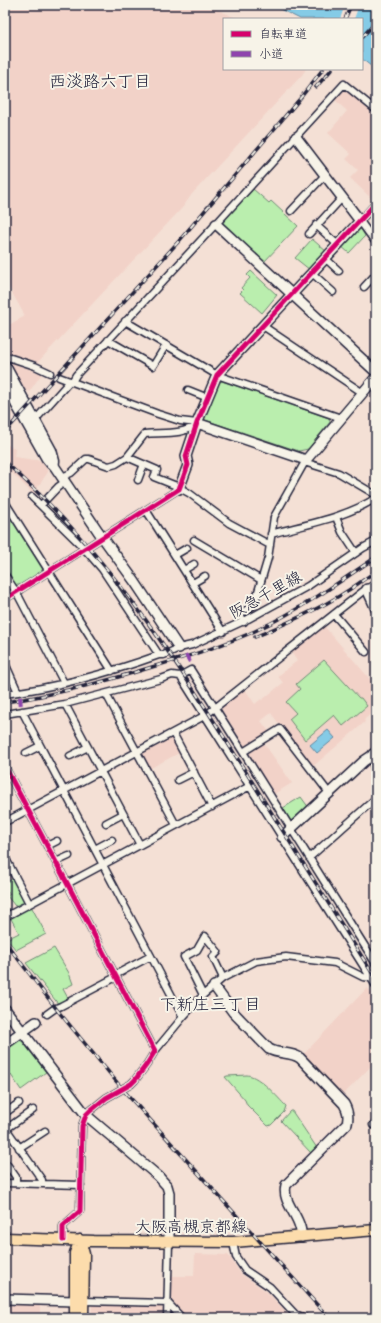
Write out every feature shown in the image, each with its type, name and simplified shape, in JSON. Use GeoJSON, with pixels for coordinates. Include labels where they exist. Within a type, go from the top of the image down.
{"type":"FeatureCollection","features":[{"type":"Feature","properties":{"kind":"main road","name":"大阪高槻京都線"},"geometry":{"type":"LineString","coordinates":[[5,1238],[233,1242],[376,1230]]}},
{"type":"Feature","properties":{"kind":"main road"},"geometry":{"type":"LineString","coordinates":[[80,1240],[75,1253],[79,1301],[84,1318]]}},
{"type":"Feature","properties":{"kind":"main road"},"geometry":{"type":"LineString","coordinates":[[74,1318],[79,1301]]}},
{"type":"Feature","properties":{"kind":"street"},"geometry":{"type":"LineString","coordinates":[[36,420],[125,321],[344,84],[376,110]]}},
{"type":"Feature","properties":{"kind":"street"},"geometry":{"type":"LineString","coordinates":[[296,137],[376,243]]}},
{"type":"Feature","properties":{"kind":"street"},"geometry":{"type":"LineString","coordinates":[[291,211],[301,206],[325,175]]}},
{"type":"Feature","properties":{"kind":"street"},"geometry":{"type":"LineString","coordinates":[[309,234],[342,198]]}},
{"type":"Feature","properties":{"kind":"street"},"geometry":{"type":"LineString","coordinates":[[5,599],[179,489],[188,465],[186,456],[197,423],[217,375],[376,203]]}},
{"type":"Feature","properties":{"kind":"street"},"geometry":{"type":"LineString","coordinates":[[216,224],[376,372]]}},
{"type":"Feature","properties":{"kind":"street"},"geometry":{"type":"LineString","coordinates":[[316,225],[338,245]]}},
{"type":"Feature","properties":{"kind":"street"},"geometry":{"type":"LineString","coordinates":[[325,258],[339,271]]}},
{"type":"Feature","properties":{"kind":"street"},"geometry":{"type":"LineString","coordinates":[[312,273],[333,292]]}},
{"type":"Feature","properties":{"kind":"street"},"geometry":{"type":"LineString","coordinates":[[364,287],[376,274]]}},
{"type":"Feature","properties":{"kind":"street"},"geometry":{"type":"LineString","coordinates":[[125,321],[217,375],[340,418]]}},
{"type":"Feature","properties":{"kind":"street"},"geometry":{"type":"LineString","coordinates":[[263,326],[363,392]]}},
{"type":"Feature","properties":{"kind":"street"},"geometry":{"type":"LineString","coordinates":[[108,340],[153,366],[166,345]]}},
{"type":"Feature","properties":{"kind":"street"},"geometry":{"type":"LineString","coordinates":[[5,356],[35,366],[50,373]]}},
{"type":"Feature","properties":{"kind":"street"},"geometry":{"type":"LineString","coordinates":[[5,362],[53,450],[56,461],[55,467]]}},
{"type":"Feature","properties":{"kind":"street"},"geometry":{"type":"LineString","coordinates":[[5,376],[55,467],[179,648]]}},
{"type":"Feature","properties":{"kind":"street"},"geometry":{"type":"LineString","coordinates":[[244,622],[240,614],[254,605],[270,545],[274,517],[279,506],[296,480],[305,461],[376,376]]}},
{"type":"Feature","properties":{"kind":"street"},"geometry":{"type":"LineString","coordinates":[[59,377],[158,414],[180,421],[197,423],[339,473],[376,496],[358,508],[336,516],[271,534]]}},
{"type":"Feature","properties":{"kind":"street"},"geometry":{"type":"LineString","coordinates":[[5,388],[45,459],[50,466],[55,467]]}},
{"type":"Feature","properties":{"kind":"street"},"geometry":{"type":"LineString","coordinates":[[188,390],[208,398]]}},
{"type":"Feature","properties":{"kind":"street"},"geometry":{"type":"LineString","coordinates":[[5,405],[11,400]]}},
{"type":"Feature","properties":{"kind":"street"},"geometry":{"type":"LineString","coordinates":[[41,505],[86,459],[110,466],[127,457],[145,434],[191,429],[197,423]]}},
{"type":"Feature","properties":{"kind":"street"},"geometry":{"type":"LineString","coordinates":[[127,457],[157,470],[154,477],[189,493],[229,523],[270,545]]}},
{"type":"Feature","properties":{"kind":"street"},"geometry":{"type":"LineString","coordinates":[[138,480],[144,464]]}},
{"type":"Feature","properties":{"kind":"street"},"geometry":{"type":"LineString","coordinates":[[32,497],[85,549],[106,576],[159,655]]}},
{"type":"Feature","properties":{"kind":"street"},"geometry":{"type":"LineString","coordinates":[[5,502],[112,671]]}},
{"type":"Feature","properties":{"kind":"street"},"geometry":{"type":"LineString","coordinates":[[146,510],[223,632]]}},
{"type":"Feature","properties":{"kind":"street"},"geometry":{"type":"LineString","coordinates":[[336,516],[342,532],[356,553]]}},
{"type":"Feature","properties":{"kind":"street"},"geometry":{"type":"LineString","coordinates":[[194,540],[261,580]]}},
{"type":"Feature","properties":{"kind":"street","name":"阪急千里線"},"geometry":{"type":"LineString","coordinates":[[5,694],[64,683],[112,671],[192,645],[244,622],[308,586],[376,541]]}},
{"type":"Feature","properties":{"kind":"street"},"geometry":{"type":"LineString","coordinates":[[175,555],[186,548]]}},
{"type":"Feature","properties":{"kind":"street"},"geometry":{"type":"LineString","coordinates":[[184,570],[194,564]]}},
{"type":"Feature","properties":{"kind":"street"},"geometry":{"type":"LineString","coordinates":[[5,575],[16,592],[64,683]]}},
{"type":"Feature","properties":{"kind":"street"},"geometry":{"type":"LineString","coordinates":[[192,583],[204,576]]}},
{"type":"Feature","properties":{"kind":"street"},"geometry":{"type":"LineString","coordinates":[[5,822],[206,715],[334,614],[376,583]]}},
{"type":"Feature","properties":{"kind":"street"},"geometry":{"type":"LineString","coordinates":[[367,589],[376,609]]}},
{"type":"Feature","properties":{"kind":"street"},"geometry":{"type":"LineString","coordinates":[[334,614],[366,652]]}},
{"type":"Feature","properties":{"kind":"street"},"geometry":{"type":"LineString","coordinates":[[5,664],[18,692]]}},
{"type":"Feature","properties":{"kind":"street"},"geometry":{"type":"LineString","coordinates":[[5,714],[65,704],[172,675],[180,676],[191,670],[376,964]]}},
{"type":"Feature","properties":{"kind":"street"},"geometry":{"type":"LineString","coordinates":[[180,676],[376,986]]}},
{"type":"Feature","properties":{"kind":"street"},"geometry":{"type":"LineString","coordinates":[[106,694],[176,825]]}},
{"type":"Feature","properties":{"kind":"street"},"geometry":{"type":"LineString","coordinates":[[65,704],[140,845]]}},
{"type":"Feature","properties":{"kind":"street"},"geometry":{"type":"LineString","coordinates":[[22,711],[183,1017]]}},
{"type":"Feature","properties":{"kind":"street"},"geometry":{"type":"LineString","coordinates":[[244,752],[280,729],[329,793]]}},
{"type":"Feature","properties":{"kind":"street"},"geometry":{"type":"LineString","coordinates":[[173,733],[212,807]]}},
{"type":"Feature","properties":{"kind":"street"},"geometry":{"type":"LineString","coordinates":[[26,753],[40,746]]}},
{"type":"Feature","properties":{"kind":"street"},"geometry":{"type":"LineString","coordinates":[[70,756],[88,747]]}},
{"type":"Feature","properties":{"kind":"street"},"geometry":{"type":"LineString","coordinates":[[282,837],[329,793],[375,754]]}},
{"type":"Feature","properties":{"kind":"street"},"geometry":{"type":"LineString","coordinates":[[375,754],[376,769]]}},
{"type":"Feature","properties":{"kind":"street"},"geometry":{"type":"LineString","coordinates":[[5,767],[155,1051]]}},
{"type":"Feature","properties":{"kind":"street"},"geometry":{"type":"LineString","coordinates":[[178,780],[194,772]]}},
{"type":"Feature","properties":{"kind":"street"},"geometry":{"type":"LineString","coordinates":[[5,917],[250,786]]}},
{"type":"Feature","properties":{"kind":"street"},"geometry":{"type":"LineString","coordinates":[[309,858],[376,798]]}},
{"type":"Feature","properties":{"kind":"street"},"geometry":{"type":"LineString","coordinates":[[106,823],[123,814]]}},
{"type":"Feature","properties":{"kind":"street"},"geometry":{"type":"LineString","coordinates":[[95,849],[112,840]]}},
{"type":"Feature","properties":{"kind":"street"},"geometry":{"type":"LineString","coordinates":[[48,846],[57,841]]}},
{"type":"Feature","properties":{"kind":"street"},"geometry":{"type":"LineString","coordinates":[[56,862],[69,856]]}},
{"type":"Feature","properties":{"kind":"street"},"geometry":{"type":"LineString","coordinates":[[5,857],[29,903]]}},
{"type":"Feature","properties":{"kind":"street"},"geometry":{"type":"LineString","coordinates":[[203,995],[184,957],[197,950],[205,936],[218,952],[213,957],[223,978]]}},
{"type":"Feature","properties":{"kind":"street"},"geometry":{"type":"LineString","coordinates":[[5,1044],[54,1008],[61,1006],[151,956]]}},
{"type":"Feature","properties":{"kind":"street"},"geometry":{"type":"LineString","coordinates":[[63,1240],[63,1226],[80,1212],[82,1126],[86,1115],[106,1098],[131,1084],[143,1070],[155,1051],[203,995],[223,978],[256,961],[286,957],[335,963],[363,977],[371,978]]}},
{"type":"Feature","properties":{"kind":"street"},"geometry":{"type":"LineString","coordinates":[[214,986],[233,1012],[269,1049],[274,1052],[296,1055],[300,1058],[344,1104],[347,1110],[349,1116],[347,1124],[286,1185],[284,1192],[286,1199],[300,1227],[302,1236]]}},
{"type":"Feature","properties":{"kind":"street"},"geometry":{"type":"LineString","coordinates":[[5,1009],[86,1115],[158,1176],[167,1186],[169,1193],[167,1318]]}},
{"type":"Feature","properties":{"kind":"street"},"geometry":{"type":"LineString","coordinates":[[5,1113],[19,1103]]}},
{"type":"Feature","properties":{"kind":"street"},"geometry":{"type":"LineString","coordinates":[[33,1110],[6,1128],[42,1180],[42,1184]]}},
{"type":"Feature","properties":{"kind":"street"},"geometry":{"type":"LineString","coordinates":[[20,1148],[45,1131]]}},
{"type":"Feature","properties":{"kind":"street"},"geometry":{"type":"LineString","coordinates":[[5,1139],[11,1135]]}},
{"type":"Feature","properties":{"kind":"street"},"geometry":{"type":"LineString","coordinates":[[6,1163],[16,1177],[16,1184]]}},
{"type":"Feature","properties":{"kind":"street"},"geometry":{"type":"LineString","coordinates":[[5,1184],[81,1185]]}},
{"type":"Feature","properties":{"kind":"street"},"geometry":{"type":"LineString","coordinates":[[234,1247],[236,1257],[245,1270],[270,1287],[293,1316],[305,1318]]}},
{"type":"Feature","properties":{"kind":"street"},"geometry":{"type":"LineString","coordinates":[[5,1300],[168,1303],[182,1318]]}},
{"type":"Feature","properties":{"kind":"shaded area"},"geometry":{"type":"Polygon","coordinates":[[[16,5],[208,5],[236,18],[223,18],[223,70],[305,70],[192,194],[183,207],[38,362],[6,352],[5,350],[5,327],[25,316],[5,280],[5,11],[16,5]]]}},
{"type":"Feature","properties":{"kind":"shaded area"},"geometry":{"type":"Polygon","coordinates":[[[344,88],[376,114],[376,199],[374,201],[350,178],[358,170],[346,159],[351,154],[328,133],[347,111],[334,99],[344,88]]]}},
{"type":"Feature","properties":{"kind":"shaded area"},"geometry":{"type":"Polygon","coordinates":[[[12,363],[40,373],[43,372],[29,392],[24,389],[10,364],[12,363]]]}},
{"type":"Feature","properties":{"kind":"shaded area"},"geometry":{"type":"Polygon","coordinates":[[[8,445],[15,448],[14,457],[42,461],[48,472],[33,494],[12,473],[9,477],[5,476],[5,446],[8,445]]]}},
{"type":"Feature","properties":{"kind":"shaded area"},"geometry":{"type":"Polygon","coordinates":[[[324,626],[376,686],[376,709],[364,720],[365,722],[311,768],[271,713],[261,721],[270,733],[246,748],[220,707],[244,688],[255,704],[261,699],[262,700],[283,683],[278,676],[297,661],[291,652],[324,626]]]}},
{"type":"Feature","properties":{"kind":"shaded area"},"geometry":{"type":"Polygon","coordinates":[[[173,736],[181,752],[149,769],[141,755],[142,752],[173,736]]]}},
{"type":"Feature","properties":{"kind":"shaded area"},"geometry":{"type":"Polygon","coordinates":[[[263,742],[292,783],[274,794],[249,754],[249,750],[263,742]]]}},
{"type":"Feature","properties":{"kind":"shaded area"},"geometry":{"type":"Polygon","coordinates":[[[367,988],[376,996],[376,1061],[342,1096],[302,1056],[367,988]]]}},
{"type":"Feature","properties":{"kind":"shaded area"},"geometry":{"type":"Polygon","coordinates":[[[195,1254],[228,1255],[241,1274],[267,1292],[287,1313],[287,1318],[187,1318],[172,1303],[171,1276],[194,1276],[195,1254]]]}},
{"type":"Feature","properties":{"kind":"shaded area"},"geometry":{"type":"Polygon","coordinates":[[[5,1304],[40,1305],[40,1318],[5,1318],[5,1304]]]}},
{"type":"Feature","properties":{"kind":"shaded area"},"geometry":{"type":"Polygon","coordinates":[[[92,1305],[160,1307],[163,1310],[163,1318],[91,1318],[92,1305]]]}},
{"type":"Feature","properties":{"kind":"green space"},"geometry":{"type":"Polygon","coordinates":[[[253,189],[269,203],[271,201],[298,226],[263,263],[222,226],[222,222],[253,189]]]}},
{"type":"Feature","properties":{"kind":"green space"},"geometry":{"type":"Polygon","coordinates":[[[356,229],[361,229],[365,236],[349,253],[341,246],[356,229]]]}},
{"type":"Feature","properties":{"kind":"green space"},"geometry":{"type":"Polygon","coordinates":[[[312,239],[327,252],[310,270],[295,258],[312,239]]]}},
{"type":"Feature","properties":{"kind":"green space"},"geometry":{"type":"Polygon","coordinates":[[[251,271],[277,295],[262,313],[240,293],[243,290],[241,288],[250,278],[247,275],[251,271]]]}},
{"type":"Feature","properties":{"kind":"green space"},"geometry":{"type":"Polygon","coordinates":[[[222,381],[329,418],[330,422],[308,449],[299,451],[205,420],[203,416],[218,383],[222,381]]]}},
{"type":"Feature","properties":{"kind":"green space"},"geometry":{"type":"Polygon","coordinates":[[[5,507],[43,567],[42,571],[20,585],[15,585],[5,569],[5,507]]]}},
{"type":"Feature","properties":{"kind":"green space"},"geometry":{"type":"Polygon","coordinates":[[[324,660],[367,706],[343,726],[334,715],[305,740],[289,719],[296,713],[286,702],[300,689],[296,684],[324,660]]]}},
{"type":"Feature","properties":{"kind":"green space"},"geometry":{"type":"Polygon","coordinates":[[[301,797],[309,808],[291,821],[283,808],[301,797]]]}},
{"type":"Feature","properties":{"kind":"green space"},"geometry":{"type":"Polygon","coordinates":[[[13,878],[24,899],[24,902],[15,906],[7,896],[10,894],[7,890],[5,891],[5,884],[13,878]]]}},
{"type":"Feature","properties":{"kind":"green space"},"geometry":{"type":"Polygon","coordinates":[[[31,906],[46,934],[16,950],[7,939],[19,933],[10,917],[31,906]]]}},
{"type":"Feature","properties":{"kind":"green space"},"geometry":{"type":"Polygon","coordinates":[[[54,948],[69,973],[73,984],[63,989],[69,1000],[59,1005],[26,963],[54,948]]]}},
{"type":"Feature","properties":{"kind":"green space"},"geometry":{"type":"Polygon","coordinates":[[[18,1040],[22,1041],[46,1072],[21,1090],[11,1075],[5,1079],[5,1049],[18,1040]]]}},
{"type":"Feature","properties":{"kind":"green space"},"geometry":{"type":"Polygon","coordinates":[[[252,1076],[263,1083],[286,1106],[284,1112],[271,1125],[268,1126],[247,1105],[245,1100],[225,1077],[252,1076]]]}},
{"type":"Feature","properties":{"kind":"green space"},"geometry":{"type":"Polygon","coordinates":[[[290,1111],[292,1111],[317,1148],[311,1153],[281,1121],[290,1111]]]}},
{"type":"Feature","properties":{"kind":"water"},"geometry":{"type":"Polygon","coordinates":[[[272,5],[376,5],[376,70],[363,60],[363,18],[298,18],[272,5]]]}},
{"type":"Feature","properties":{"kind":"water"},"geometry":{"type":"Polygon","coordinates":[[[328,730],[335,738],[317,753],[310,745],[328,730]]]}},
{"type":"Feature","properties":{"kind":"pier"},"geometry":{"type":"Polygon","coordinates":[[[345,5],[359,5],[354,18],[340,18],[345,5]]]}},
{"type":"Feature","properties":{"kind":"railway"},"geometry":{"type":"LineString","coordinates":[[345,18],[351,5]]}},
{"type":"Feature","properties":{"kind":"railway"},"geometry":{"type":"LineString","coordinates":[[363,36],[376,22]]}},
{"type":"Feature","properties":{"kind":"railway"},"geometry":{"type":"LineString","coordinates":[[5,432],[179,241],[298,101],[322,70]]}},
{"type":"Feature","properties":{"kind":"railway"},"geometry":{"type":"LineString","coordinates":[[316,87],[331,70]]}},
{"type":"Feature","properties":{"kind":"railway"},"geometry":{"type":"LineString","coordinates":[[5,462],[40,495],[73,530],[104,566],[161,641],[188,680],[376,979]]}},
{"type":"Feature","properties":{"kind":"railway"},"geometry":{"type":"LineString","coordinates":[[5,702],[42,696],[98,683],[230,642],[287,615],[376,557]]}},
{"type":"Feature","properties":{"kind":"railway"},"geometry":{"type":"LineString","coordinates":[[255,637],[325,604],[376,571]]}},
{"type":"Feature","properties":{"kind":"railway"},"geometry":{"type":"LineString","coordinates":[[5,942],[58,1011],[125,1092],[329,1318]]}},
{"type":"Feature","properties":{"kind":"marked path"},"geometry":{"type":"LineString","coordinates":[[186,655],[190,662]]}},
{"type":"Feature","properties":{"kind":"marked path"},"geometry":{"type":"LineString","coordinates":[[20,697],[21,707]]}},
{"type":"Feature","properties":{"kind":"cycle path"},"geometry":{"type":"LineString","coordinates":[[5,599],[179,489],[188,465],[186,456],[197,423],[217,375],[376,203]]}},
{"type":"Feature","properties":{"kind":"cycle path"},"geometry":{"type":"LineString","coordinates":[[5,767],[155,1051],[131,1084],[106,1098],[86,1115],[82,1126],[80,1211],[63,1226],[63,1240]]}},
{"type":"Feature","properties":{"kind":"district","name":"西淡路六丁目"},"geometry":{"type":"Point","coordinates":[100,81]}},
{"type":"Feature","properties":{"kind":"district","name":"下新庄三丁目"},"geometry":{"type":"Point","coordinates":[210,1004]}}]}
